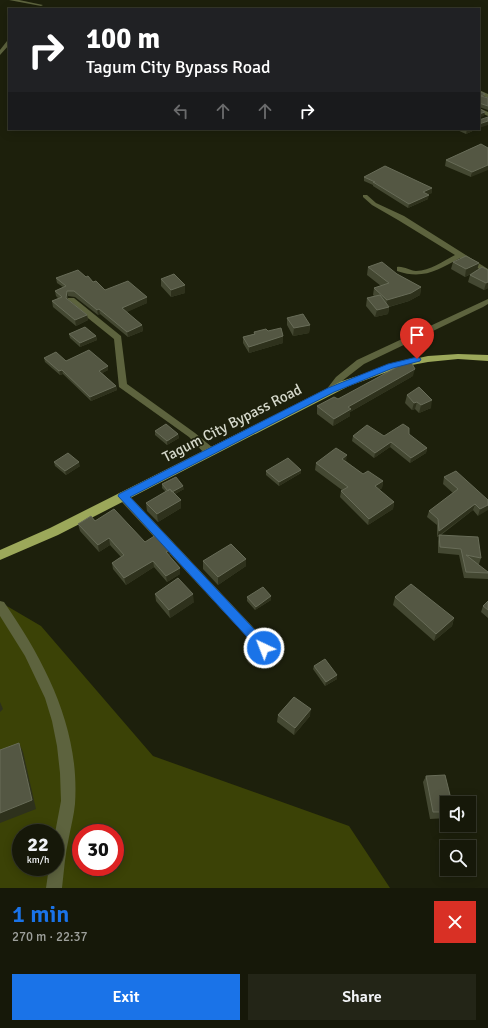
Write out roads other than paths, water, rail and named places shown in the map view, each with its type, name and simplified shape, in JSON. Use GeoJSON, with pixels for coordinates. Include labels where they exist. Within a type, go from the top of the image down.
{"type":"FeatureCollection","features":[{"type":"Feature","properties":{"kind":"main road","name":"Tagum City Bypass Road"},"geometry":{"type":"LineString","coordinates":[[0,555],[55,531],[331,390],[391,366],[417,359],[445,356],[488,358]]}},
{"type":"Feature","properties":{"kind":"street"},"geometry":{"type":"LineString","coordinates":[[11,0],[41,5]]}},
{"type":"Feature","properties":{"kind":"street"},"geometry":{"type":"LineString","coordinates":[[0,53],[8,43]]}},
{"type":"Feature","properties":{"kind":"street"},"geometry":{"type":"LineString","coordinates":[[365,196],[374,204],[401,218],[488,272]]}},
{"type":"Feature","properties":{"kind":"street"},"geometry":{"type":"LineString","coordinates":[[400,269],[409,273],[419,274],[460,255]]}},
{"type":"Feature","properties":{"kind":"street"},"geometry":{"type":"LineString","coordinates":[[70,300],[118,338],[122,385],[192,435],[209,451]]}},
{"type":"Feature","properties":{"kind":"street"},"geometry":{"type":"LineString","coordinates":[[331,390],[338,379],[360,362],[488,301]]}},
{"type":"Feature","properties":{"kind":"street"},"geometry":{"type":"LineString","coordinates":[[123,496],[264,648]]}},
{"type":"Feature","properties":{"kind":"street"},"geometry":{"type":"LineString","coordinates":[[0,606],[31,653],[44,679],[58,715],[66,751],[68,802],[58,855],[54,888]]}}]}
